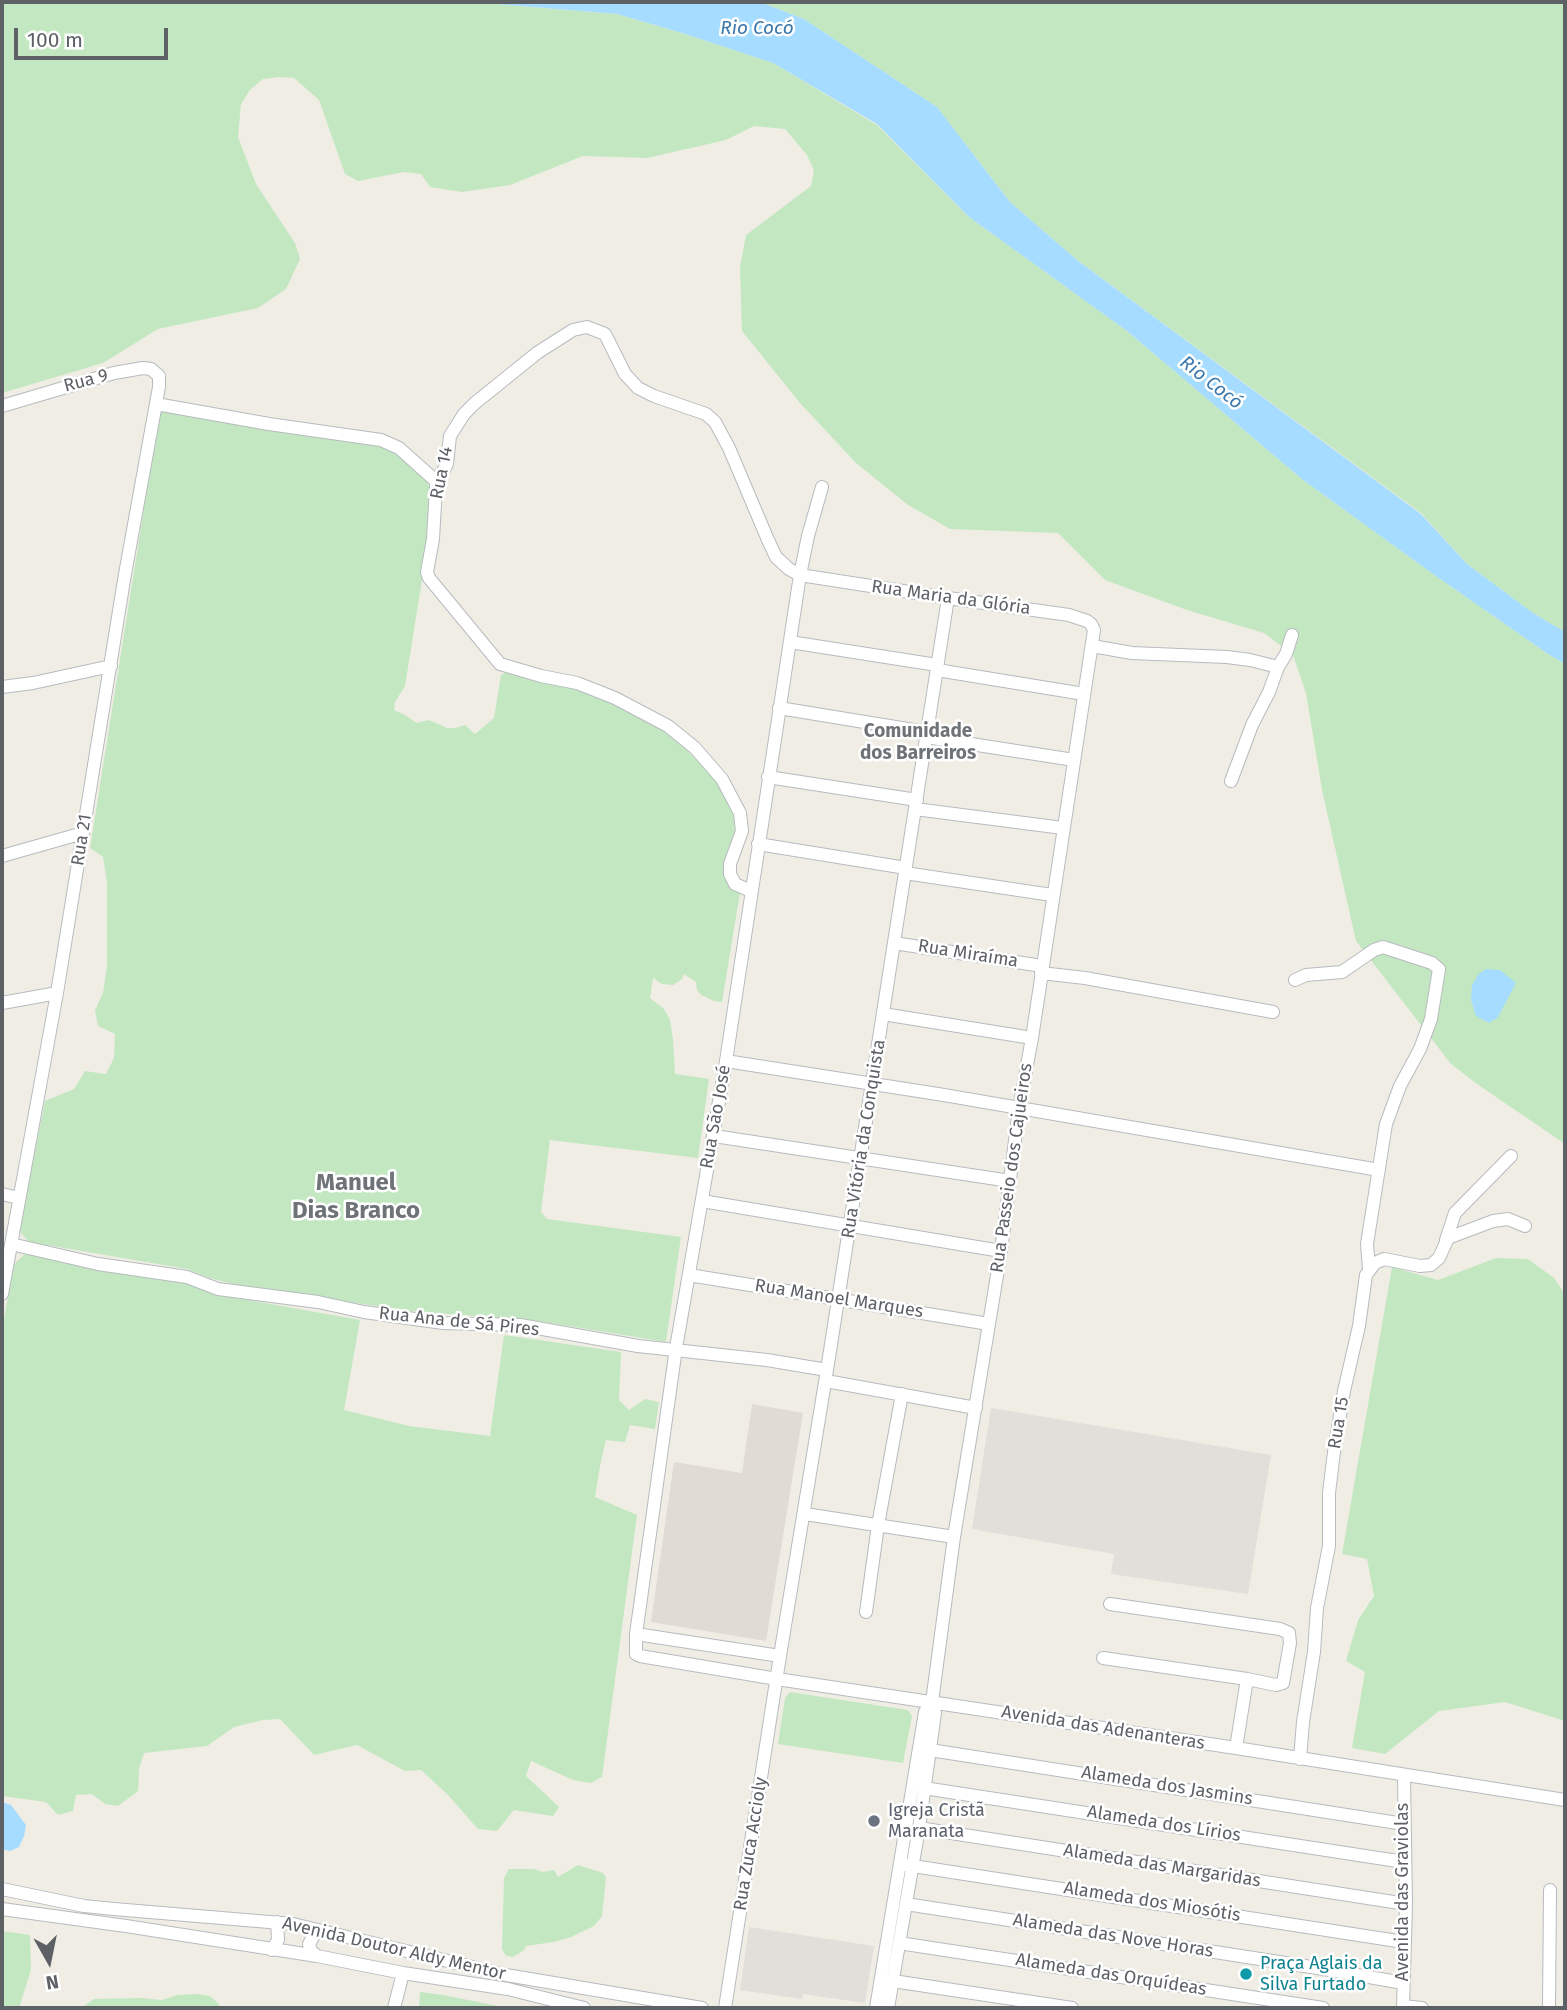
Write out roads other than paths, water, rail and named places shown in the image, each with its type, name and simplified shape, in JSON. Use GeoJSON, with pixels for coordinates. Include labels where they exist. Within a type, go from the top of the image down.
{"type":"FeatureCollection","features":[{"type":"Feature","properties":{"kind":"street","name":"Rua 14"},"geometry":{"type":"LineString","coordinates":[[751,891],[735,884],[730,874],[730,864],[742,831],[740,813],[722,779],[695,748],[668,726],[615,698],[577,683],[500,664],[429,578],[427,565],[433,539],[437,482],[447,464],[450,436],[464,414],[475,403],[537,353],[566,333],[591,328],[605,334],[625,374],[638,388],[706,414],[715,422],[776,557],[800,575]]}},
{"type":"Feature","properties":{"kind":"street","name":"Rua 9"},"geometry":{"type":"LineString","coordinates":[[2,406],[58,388],[143,368],[155,371],[159,376],[159,387]]}},
{"type":"Feature","properties":{"kind":"street","name":"Rua 21"},"geometry":{"type":"LineString","coordinates":[[2,1294],[57,993],[159,387]]}},
{"type":"Feature","properties":{"kind":"street"},"geometry":{"type":"LineString","coordinates":[[156,404],[381,440],[399,448],[437,482]]}},
{"type":"Feature","properties":{"kind":"street","name":"Rua São José"},"geometry":{"type":"LineString","coordinates":[[640,1657],[636,1652],[636,1634],[676,1348],[714,1136],[800,575],[822,487]]}},
{"type":"Feature","properties":{"kind":"street","name":"Rua Maria da Glória"},"geometry":{"type":"LineString","coordinates":[[800,575],[1083,618],[1091,624],[1093,640]]}},
{"type":"Feature","properties":{"kind":"street","name":"Rua Vitória da Conquista"},"geometry":{"type":"LineString","coordinates":[[777,1679],[827,1375],[947,598]]}},
{"type":"Feature","properties":{"kind":"street"},"geometry":{"type":"LineString","coordinates":[[1231,781],[1252,725],[1286,654],[1292,635]]}},
{"type":"Feature","properties":{"kind":"street"},"geometry":{"type":"LineString","coordinates":[[1093,640],[1132,653],[1227,657],[1278,667]]}},
{"type":"Feature","properties":{"kind":"street","name":"Rua Passeio dos Cajueiros"},"geometry":{"type":"LineString","coordinates":[[932,1702],[954,1537],[1093,640]]}},
{"type":"Feature","properties":{"kind":"street"},"geometry":{"type":"LineString","coordinates":[[790,642],[1084,694]]}},
{"type":"Feature","properties":{"kind":"street"},"geometry":{"type":"LineString","coordinates":[[2,687],[111,666]]}},
{"type":"Feature","properties":{"kind":"street"},"geometry":{"type":"LineString","coordinates":[[779,708],[1074,760]]}},
{"type":"Feature","properties":{"kind":"street"},"geometry":{"type":"LineString","coordinates":[[768,777],[1063,828]]}},
{"type":"Feature","properties":{"kind":"street"},"geometry":{"type":"LineString","coordinates":[[2,856],[83,833]]}},
{"type":"Feature","properties":{"kind":"street"},"geometry":{"type":"LineString","coordinates":[[758,844],[1052,895]]}},
{"type":"Feature","properties":{"kind":"street","name":"Rua Miraíma"},"geometry":{"type":"LineString","coordinates":[[894,943],[1273,1012]]}},
{"type":"Feature","properties":{"kind":"street","name":"Rua 15"},"geometry":{"type":"LineString","coordinates":[[1295,979],[1306,975],[1342,972],[1382,947],[1432,963],[1439,969],[1431,1020],[1420,1049],[1400,1086],[1386,1124],[1367,1244],[1369,1269],[1334,1452],[1329,1493],[1329,1546],[1317,1608],[1316,1641],[1300,1759]]}},
{"type":"Feature","properties":{"kind":"street"},"geometry":{"type":"LineString","coordinates":[[2,1003],[57,993]]}},
{"type":"Feature","properties":{"kind":"street"},"geometry":{"type":"LineString","coordinates":[[883,1014],[1032,1038]]}},
{"type":"Feature","properties":{"kind":"street"},"geometry":{"type":"LineString","coordinates":[[726,1061],[1379,1170]]}},
{"type":"Feature","properties":{"kind":"street"},"geometry":{"type":"LineString","coordinates":[[714,1136],[1010,1181]]}},
{"type":"Feature","properties":{"kind":"street"},"geometry":{"type":"LineString","coordinates":[[1369,1269],[1379,1261],[1389,1259],[1420,1266],[1431,1265],[1439,1258],[1455,1213],[1511,1156]]}},
{"type":"Feature","properties":{"kind":"street"},"geometry":{"type":"LineString","coordinates":[[2,1194],[19,1198]]}},
{"type":"Feature","properties":{"kind":"street"},"geometry":{"type":"LineString","coordinates":[[702,1201],[1000,1251]]}},
{"type":"Feature","properties":{"kind":"street"},"geometry":{"type":"LineString","coordinates":[[1446,1240],[1496,1220],[1508,1219],[1525,1226]]}},
{"type":"Feature","properties":{"kind":"street","name":"Rua Ana de Sá Pires"},"geometry":{"type":"LineString","coordinates":[[11,1244],[97,1264],[187,1277],[218,1290],[443,1323],[520,1325],[638,1346],[676,1348],[766,1360],[902,1394],[976,1408]]}},
{"type":"Feature","properties":{"kind":"street","name":"Rua Manoel Marques"},"geometry":{"type":"LineString","coordinates":[[689,1275],[989,1324]]}},
{"type":"Feature","properties":{"kind":"street"},"geometry":{"type":"LineString","coordinates":[[866,1612],[878,1525],[902,1394]]}},
{"type":"Feature","properties":{"kind":"street"},"geometry":{"type":"LineString","coordinates":[[805,1514],[954,1537]]}},
{"type":"Feature","properties":{"kind":"street"},"geometry":{"type":"LineString","coordinates":[[1103,1658],[1276,1685],[1283,1683],[1286,1675],[1289,1633],[1280,1629],[1110,1604]]}},
{"type":"Feature","properties":{"kind":"street"},"geometry":{"type":"LineString","coordinates":[[636,1634],[780,1656]]}},
{"type":"Feature","properties":{"kind":"street","name":"Avenida das Adenanteras"},"geometry":{"type":"LineString","coordinates":[[640,1657],[1565,1800]]}},
{"type":"Feature","properties":{"kind":"street","name":"Rua Zuca Accioly"},"geometry":{"type":"LineString","coordinates":[[725,2008],[777,1679]]}},
{"type":"Feature","properties":{"kind":"street"},"geometry":{"type":"LineString","coordinates":[[1236,1748],[1247,1679]]}},
{"type":"Feature","properties":{"kind":"street"},"geometry":{"type":"LineString","coordinates":[[888,2008],[906,1904],[906,1865],[919,1828],[935,1713],[932,1702]]}},
{"type":"Feature","properties":{"kind":"street"},"geometry":{"type":"LineString","coordinates":[[876,2008],[906,1865],[925,1712],[932,1702]]}},
{"type":"Feature","properties":{"kind":"street","name":"Alameda dos Jasmins"},"geometry":{"type":"LineString","coordinates":[[930,1749],[1404,1825]]}},
{"type":"Feature","properties":{"kind":"street","name":"Avenida das Graviolas"},"geometry":{"type":"LineString","coordinates":[[1403,2007],[1406,1904],[1404,1775]]}},
{"type":"Feature","properties":{"kind":"street","name":"Alameda dos Lírios"},"geometry":{"type":"LineString","coordinates":[[924,1788],[1404,1862]]}},
{"type":"Feature","properties":{"kind":"street","name":"Alameda das Margaridas"},"geometry":{"type":"LineString","coordinates":[[919,1828],[1406,1904]]}},
{"type":"Feature","properties":{"kind":"street","name":"Alameda dos Miosótis"},"geometry":{"type":"LineString","coordinates":[[906,1865],[1404,1942]]}},
{"type":"Feature","properties":{"kind":"street","name":"Avenida Doutor Aldy Mentor"},"geometry":{"type":"LineString","coordinates":[[2,1889],[85,1906],[277,1922],[506,1975],[702,2008]]}},
{"type":"Feature","properties":{"kind":"street"},"geometry":{"type":"LineString","coordinates":[[1549,2008],[1550,1890]]}},
{"type":"Feature","properties":{"kind":"street","name":"Alameda das Nove Horas"},"geometry":{"type":"LineString","coordinates":[[906,1904],[1403,1983]]}},
{"type":"Feature","properties":{"kind":"street","name":"Avenida Doutor Aldy Mentor"},"geometry":{"type":"LineString","coordinates":[[2,1909],[317,1956],[403,1973],[508,1989],[584,2008]]}},
{"type":"Feature","properties":{"kind":"street"},"geometry":{"type":"LineString","coordinates":[[272,1950],[279,1936],[277,1922]]}},
{"type":"Feature","properties":{"kind":"street"},"geometry":{"type":"LineString","coordinates":[[317,1956],[310,1951],[309,1944],[314,1934],[323,1931]]}},
{"type":"Feature","properties":{"kind":"street","name":"Alameda das Orquídeas"},"geometry":{"type":"LineString","coordinates":[[900,1943],[1322,2008]]}},
{"type":"Feature","properties":{"kind":"street"},"geometry":{"type":"LineString","coordinates":[[394,2008],[403,1973]]}},
{"type":"Feature","properties":{"kind":"street"},"geometry":{"type":"LineString","coordinates":[[893,1981],[1072,2008]]}},
{"type":"Feature","properties":{"kind":"street"},"geometry":{"type":"LineString","coordinates":[[1403,2007],[1422,2008]]}},
{"type":"Feature","properties":{"kind":"water","name":"Rio Cocó"},"geometry":{"type":"Polygon","coordinates":[[[471,2],[760,2],[804,19],[937,107],[1010,202],[1077,260],[1421,514],[1467,564],[1533,613],[1565,632],[1565,664],[1433,574],[1303,480],[1127,331],[969,217],[877,124],[773,63],[682,33],[617,14],[471,2]]]}},
{"type":"Feature","properties":{"kind":"water"},"geometry":{"type":"Polygon","coordinates":[[[1486,969],[1500,970],[1516,983],[1498,1017],[1489,1023],[1476,1016],[1471,1000],[1472,985],[1486,969]]]}},
{"type":"Feature","properties":{"kind":"water"},"geometry":{"type":"Polygon","coordinates":[[[2,1802],[11,1805],[26,1825],[19,1847],[10,1851],[2,1849],[2,1802]]]}},
{"type":"Feature","properties":{"kind":"place","name":"Igreja Cristã Maranata"},"geometry":{"type":"Point","coordinates":[874,1821]}},
{"type":"Feature","properties":{"kind":"place","name":"Praça Aglais da Silva Furtado"},"geometry":{"type":"Point","coordinates":[1246,1974]}},
{"type":"Feature","properties":{"kind":"district","name":"Comunidade dos Barreiros"},"geometry":{"type":"Point","coordinates":[918,743]}},
{"type":"Feature","properties":{"kind":"district","name":"Manuel Dias Branco"},"geometry":{"type":"Point","coordinates":[356,1197]}}]}
